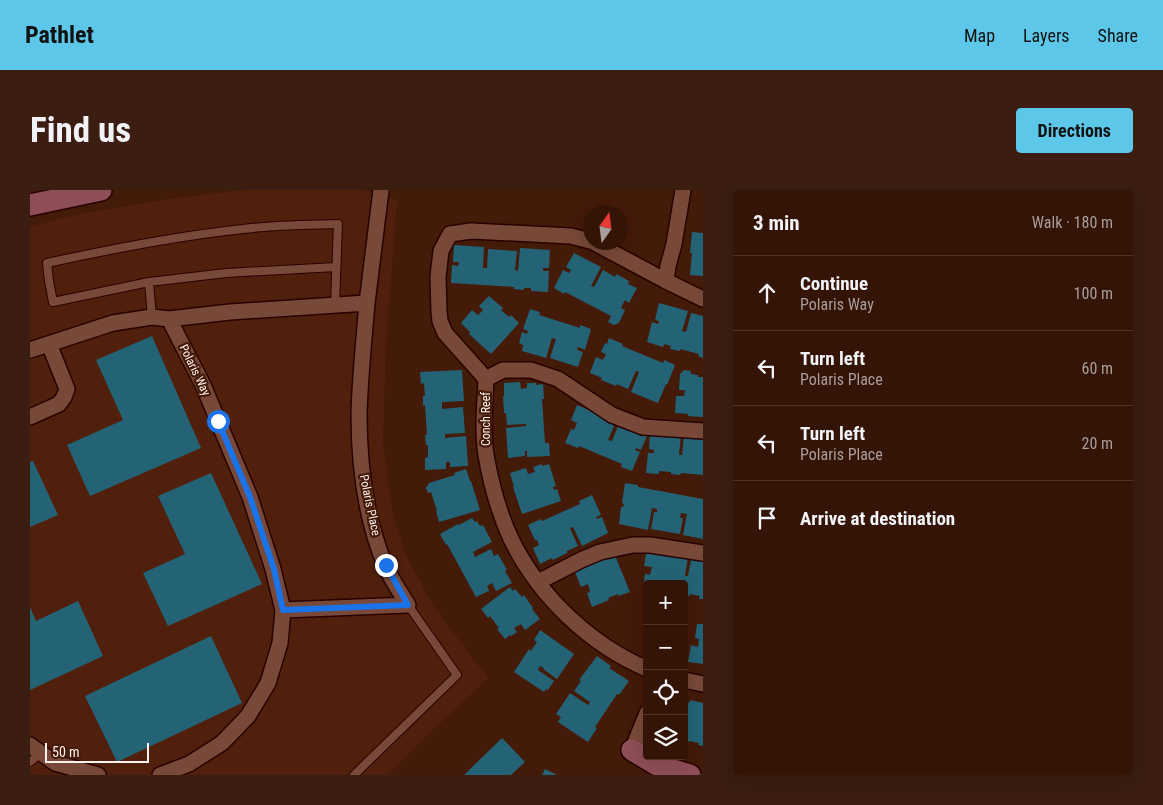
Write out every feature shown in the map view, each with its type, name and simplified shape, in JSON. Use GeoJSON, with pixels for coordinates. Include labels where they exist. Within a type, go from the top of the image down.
{"type":"FeatureCollection","features":[{"type":"Feature","properties":{"kind":"main road"},"geometry":{"type":"LineString","coordinates":[[30,205],[101,190]]}},
{"type":"Feature","properties":{"kind":"main road"},"geometry":{"type":"LineString","coordinates":[[632,750],[655,770],[690,775]]}},
{"type":"Feature","properties":{"kind":"street"},"geometry":{"type":"LineString","coordinates":[[30,350],[113,323],[152,317],[169,319],[230,312],[367,304],[381,190]]}},
{"type":"Feature","properties":{"kind":"street"},"geometry":{"type":"LineString","coordinates":[[666,281],[683,190]]}},
{"type":"Feature","properties":{"kind":"street","name":"Conch Reef"},"geometry":{"type":"LineString","coordinates":[[583,239],[571,236],[471,230],[450,234],[441,250],[438,277],[438,311],[445,333],[486,379],[486,454],[501,516],[511,539],[538,582],[559,607],[597,642],[643,667]]}},
{"type":"Feature","properties":{"kind":"street","name":"Conch Reef"},"geometry":{"type":"LineString","coordinates":[[607,250],[703,299]]}},
{"type":"Feature","properties":{"kind":"street","name":"Polaris Place"},"geometry":{"type":"LineString","coordinates":[[367,304],[359,414],[360,452],[364,489],[372,525],[386,565],[408,605]]}},
{"type":"Feature","properties":{"kind":"street","name":"Polaris Way"},"geometry":{"type":"LineString","coordinates":[[160,775],[189,764],[222,743],[248,716],[268,683],[280,643],[283,610],[274,569],[250,497],[203,385],[169,319]]}},
{"type":"Feature","properties":{"kind":"street"},"geometry":{"type":"LineString","coordinates":[[30,417],[59,404],[64,397],[66,389],[49,344]]}},
{"type":"Feature","properties":{"kind":"street"},"geometry":{"type":"LineString","coordinates":[[486,379],[503,370],[531,370],[558,379],[612,416],[628,422],[643,427],[703,431]]}},
{"type":"Feature","properties":{"kind":"street"},"geometry":{"type":"LineString","coordinates":[[538,582],[600,552],[632,545],[650,545],[703,553]]}},
{"type":"Feature","properties":{"kind":"street"},"geometry":{"type":"LineString","coordinates":[[283,610],[408,605]]}},
{"type":"Feature","properties":{"kind":"street"},"geometry":{"type":"LineString","coordinates":[[688,681],[703,684]]}},
{"type":"Feature","properties":{"kind":"street"},"geometry":{"type":"LineString","coordinates":[[632,750],[646,715]]}},
{"type":"Feature","properties":{"kind":"street"},"geometry":{"type":"LineString","coordinates":[[34,753],[55,763],[98,775]]}},
{"type":"Feature","properties":{"kind":"lane"},"geometry":{"type":"LineString","coordinates":[[335,305],[338,224],[243,229],[98,252],[47,263],[48,281],[53,302],[149,282],[226,273],[336,266]]}},
{"type":"Feature","properties":{"kind":"lane"},"geometry":{"type":"LineString","coordinates":[[149,282],[152,317]]}},
{"type":"Feature","properties":{"kind":"lane"},"geometry":{"type":"LineString","coordinates":[[354,775],[457,675],[408,605]]}},
{"type":"Feature","properties":{"kind":"shaded area"},"geometry":{"type":"Polygon","coordinates":[[[244,190],[362,190],[397,200],[386,340],[383,441],[392,511],[405,554],[434,607],[488,678],[387,775],[30,775],[30,227],[75,215],[170,199],[244,190]]]}},
{"type":"Feature","properties":{"kind":"building"},"geometry":{"type":"Polygon","coordinates":[[[692,232],[703,233],[703,276],[690,275],[692,232]]]}},
{"type":"Feature","properties":{"kind":"building"},"geometry":{"type":"Polygon","coordinates":[[[454,245],[484,247],[483,268],[487,268],[488,249],[517,251],[515,270],[518,271],[520,248],[550,250],[549,268],[543,268],[543,271],[549,271],[548,292],[531,291],[531,288],[524,288],[524,290],[514,289],[514,287],[451,283],[452,265],[458,266],[459,262],[453,262],[454,245]]]}},
{"type":"Feature","properties":{"kind":"building"},"geometry":{"type":"Polygon","coordinates":[[[574,253],[601,267],[591,286],[594,287],[603,270],[615,277],[616,274],[629,281],[628,284],[637,288],[629,303],[625,300],[621,308],[625,310],[619,323],[614,325],[608,322],[611,316],[554,288],[563,270],[569,273],[571,270],[566,267],[574,253]]]}},
{"type":"Feature","properties":{"kind":"building"},"geometry":{"type":"Polygon","coordinates":[[[489,296],[503,308],[501,310],[509,317],[511,315],[519,323],[491,354],[469,334],[470,332],[461,323],[472,310],[478,315],[483,310],[479,306],[489,296]]]}},
{"type":"Feature","properties":{"kind":"building"},"geometry":{"type":"Polygon","coordinates":[[[659,303],[688,311],[682,331],[686,332],[691,313],[703,316],[703,358],[698,356],[699,354],[680,349],[680,351],[670,349],[671,346],[664,344],[663,347],[647,342],[652,322],[658,324],[659,321],[655,320],[659,303]]]}},
{"type":"Feature","properties":{"kind":"building"},"geometry":{"type":"Polygon","coordinates":[[[530,309],[540,312],[539,315],[580,328],[580,325],[591,329],[585,350],[578,347],[577,350],[583,352],[578,367],[550,358],[556,339],[552,338],[546,358],[522,351],[523,345],[519,343],[522,332],[527,334],[528,331],[523,329],[530,309]]]}},
{"type":"Feature","properties":{"kind":"building"},"geometry":{"type":"Polygon","coordinates":[[[152,336],[201,448],[90,496],[67,445],[123,420],[96,360],[152,336]]]}},
{"type":"Feature","properties":{"kind":"building"},"geometry":{"type":"Polygon","coordinates":[[[609,338],[623,344],[622,346],[663,363],[664,360],[675,365],[658,403],[631,392],[639,372],[636,371],[628,389],[601,380],[602,378],[590,373],[596,357],[603,360],[606,354],[601,352],[609,338]]]}},
{"type":"Feature","properties":{"kind":"building"},"geometry":{"type":"Polygon","coordinates":[[[462,370],[464,401],[442,402],[442,409],[463,407],[465,433],[445,434],[445,438],[466,436],[468,466],[450,467],[450,462],[446,462],[446,469],[425,470],[428,445],[426,445],[425,435],[427,435],[425,405],[423,406],[423,396],[425,396],[424,383],[421,384],[420,372],[462,370]]]}},
{"type":"Feature","properties":{"kind":"building"},"geometry":{"type":"Polygon","coordinates":[[[684,370],[691,371],[691,374],[698,375],[698,377],[703,377],[703,417],[675,413],[676,396],[684,396],[685,390],[679,390],[680,374],[684,370]]]}},
{"type":"Feature","properties":{"kind":"building"},"geometry":{"type":"Polygon","coordinates":[[[520,382],[521,389],[527,388],[527,383],[543,384],[544,399],[542,399],[545,443],[549,443],[550,456],[527,457],[527,451],[525,451],[525,456],[508,458],[506,428],[526,426],[526,424],[507,425],[506,413],[504,413],[504,383],[520,382]]]}},
{"type":"Feature","properties":{"kind":"building"},"geometry":{"type":"Polygon","coordinates":[[[577,405],[589,410],[590,408],[616,421],[608,440],[612,441],[620,421],[648,433],[641,450],[636,448],[635,450],[640,452],[632,471],[621,467],[622,464],[579,446],[578,448],[565,443],[571,429],[574,430],[577,423],[571,420],[577,405]]]}},
{"type":"Feature","properties":{"kind":"building"},"geometry":{"type":"Polygon","coordinates":[[[650,431],[681,434],[679,455],[682,455],[684,435],[703,435],[703,475],[681,473],[680,475],[659,471],[659,474],[646,473],[648,453],[654,453],[654,450],[649,449],[650,431]]]}},
{"type":"Feature","properties":{"kind":"building"},"geometry":{"type":"Polygon","coordinates":[[[33,461],[58,515],[30,527],[30,462],[33,461]]]}},
{"type":"Feature","properties":{"kind":"building"},"geometry":{"type":"Polygon","coordinates":[[[542,464],[542,466],[549,464],[556,486],[553,487],[554,490],[557,489],[561,501],[522,514],[510,473],[526,468],[528,474],[535,472],[533,467],[542,464]]]}},
{"type":"Feature","properties":{"kind":"building"},"geometry":{"type":"Polygon","coordinates":[[[466,469],[480,510],[439,522],[431,492],[428,493],[426,488],[429,483],[455,475],[454,473],[466,469]]]}},
{"type":"Feature","properties":{"kind":"building"},"geometry":{"type":"Polygon","coordinates":[[[211,473],[262,584],[168,626],[143,573],[185,554],[158,496],[211,473]]]}},
{"type":"Feature","properties":{"kind":"building"},"geometry":{"type":"Polygon","coordinates":[[[625,483],[703,499],[703,539],[683,535],[687,514],[681,513],[680,518],[683,518],[680,534],[651,529],[654,512],[657,512],[657,509],[652,508],[648,530],[619,524],[621,507],[624,504],[622,503],[625,483]]]}},
{"type":"Feature","properties":{"kind":"building"},"geometry":{"type":"Polygon","coordinates":[[[592,495],[601,515],[596,517],[597,519],[602,517],[608,533],[582,546],[573,527],[570,528],[578,546],[553,560],[552,558],[540,564],[533,548],[539,545],[528,525],[541,519],[542,521],[580,504],[579,501],[592,495]]]}},
{"type":"Feature","properties":{"kind":"building"},"geometry":{"type":"Polygon","coordinates":[[[472,518],[480,526],[483,525],[492,542],[473,552],[475,557],[491,549],[494,556],[498,554],[512,583],[496,591],[492,583],[487,586],[489,591],[476,597],[440,534],[472,518]]]}},
{"type":"Feature","properties":{"kind":"building"},"geometry":{"type":"Polygon","coordinates":[[[647,549],[688,557],[685,576],[688,576],[692,555],[703,557],[703,599],[699,599],[700,596],[690,594],[690,596],[688,596],[688,580],[644,580],[645,574],[650,575],[652,567],[644,566],[647,549]]]}},
{"type":"Feature","properties":{"kind":"building"},"geometry":{"type":"Polygon","coordinates":[[[614,553],[630,592],[618,596],[618,594],[592,607],[587,593],[590,592],[588,584],[581,587],[575,572],[587,567],[586,564],[614,553]]]}},
{"type":"Feature","properties":{"kind":"building"},"geometry":{"type":"Polygon","coordinates":[[[510,587],[513,591],[515,589],[522,597],[524,595],[540,619],[525,630],[521,624],[514,628],[517,632],[505,639],[490,616],[488,618],[481,609],[510,587]]]}},
{"type":"Feature","properties":{"kind":"building"},"geometry":{"type":"Polygon","coordinates":[[[78,601],[103,656],[30,690],[30,607],[36,621],[78,601]]]}},
{"type":"Feature","properties":{"kind":"building"},"geometry":{"type":"Polygon","coordinates":[[[697,624],[703,624],[703,664],[688,662],[691,645],[698,647],[699,639],[695,638],[697,624]]]}},
{"type":"Feature","properties":{"kind":"building"},"geometry":{"type":"Polygon","coordinates":[[[540,630],[574,654],[557,679],[540,666],[538,670],[554,681],[548,690],[546,689],[544,692],[514,672],[529,649],[531,651],[537,642],[534,640],[540,630]]]}},
{"type":"Feature","properties":{"kind":"building"},"geometry":{"type":"Polygon","coordinates":[[[211,636],[242,703],[117,762],[85,696],[211,636]]]}},
{"type":"Feature","properties":{"kind":"building"},"geometry":{"type":"Polygon","coordinates":[[[597,656],[611,666],[609,668],[629,681],[619,695],[617,694],[595,727],[597,728],[588,742],[558,722],[561,717],[556,714],[570,693],[588,705],[590,702],[574,691],[581,681],[579,680],[597,656]]]}},
{"type":"Feature","properties":{"kind":"building"},"geometry":{"type":"Polygon","coordinates":[[[690,700],[703,703],[703,746],[689,741],[688,743],[690,700]]]}},
{"type":"Feature","properties":{"kind":"building"},"geometry":{"type":"Polygon","coordinates":[[[502,738],[525,762],[511,775],[464,775],[502,738]]]}},
{"type":"Feature","properties":{"kind":"building"},"geometry":{"type":"Polygon","coordinates":[[[545,769],[557,775],[542,775],[545,769]]]}},
{"type":"Feature","properties":{"kind":"route"},"geometry":{"type":"LineString","coordinates":[[218,421],[250,497],[274,569],[283,610],[408,605],[386,565]]}}]}
